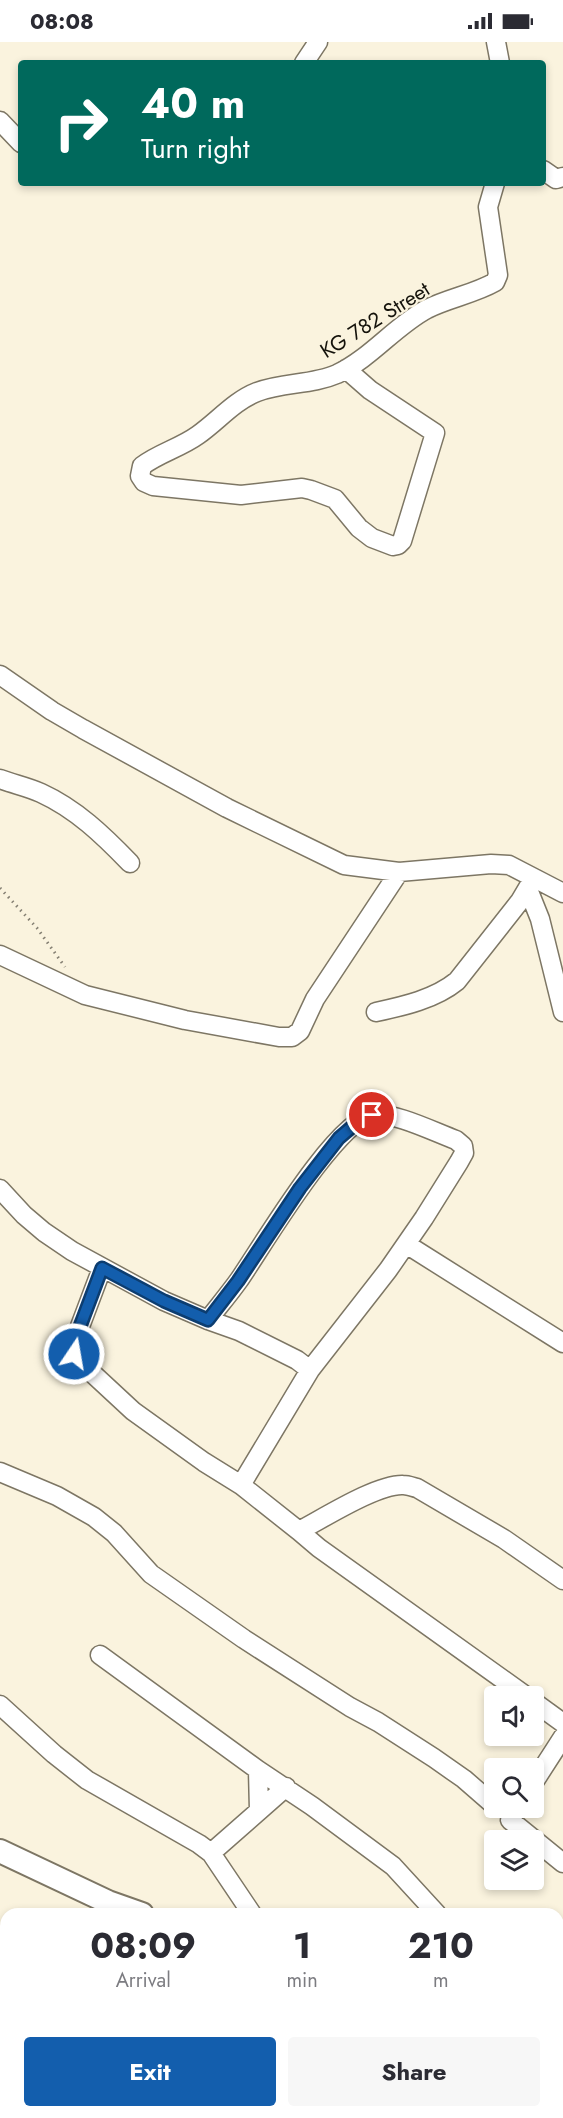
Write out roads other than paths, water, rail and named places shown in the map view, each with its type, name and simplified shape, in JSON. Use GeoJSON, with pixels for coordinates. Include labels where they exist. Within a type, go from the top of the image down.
{"type":"FeatureCollection","features":[{"type":"Feature","properties":{"kind":"street"},"geometry":{"type":"LineString","coordinates":[[306,60],[318,42]]}},
{"type":"Feature","properties":{"kind":"street"},"geometry":{"type":"LineString","coordinates":[[496,42],[499,60]]}},
{"type":"Feature","properties":{"kind":"street"},"geometry":{"type":"LineString","coordinates":[[0,121],[18,140]]}},
{"type":"Feature","properties":{"kind":"street"},"geometry":{"type":"LineString","coordinates":[[546,172],[556,179],[563,177]]}},
{"type":"Feature","properties":{"kind":"street","name":"KG 782 Street"},"geometry":{"type":"LineString","coordinates":[[346,369],[370,390],[435,433],[402,541],[398,546],[372,538],[359,528],[335,500],[311,490],[302,488],[241,495],[153,486],[144,482],[140,476],[142,466],[154,458],[181,447],[239,401],[255,392],[336,374],[428,309],[495,282],[498,275],[488,207],[494,186]]}},
{"type":"Feature","properties":{"kind":"street"},"geometry":{"type":"LineString","coordinates":[[0,675],[52,711],[83,729],[227,808],[344,865],[399,872],[491,864],[509,865],[531,884],[563,893]]}},
{"type":"Feature","properties":{"kind":"street"},"geometry":{"type":"LineString","coordinates":[[0,779],[39,792],[75,813],[99,832],[130,863]]}},
{"type":"Feature","properties":{"kind":"street"},"geometry":{"type":"LineString","coordinates":[[0,955],[85,995],[185,1020],[279,1037],[292,1036],[300,1031],[315,999],[399,872]]}},
{"type":"Feature","properties":{"kind":"street"},"geometry":{"type":"LineString","coordinates":[[531,884],[563,1012]]}},
{"type":"Feature","properties":{"kind":"street"},"geometry":{"type":"LineString","coordinates":[[376,1012],[428,997],[457,981],[531,884]]}},
{"type":"Feature","properties":{"kind":"street"},"geometry":{"type":"LineString","coordinates":[[208,1320],[238,1281],[300,1188],[339,1138],[360,1120],[372,1115],[397,1118],[456,1140],[463,1146],[464,1153],[459,1162],[406,1244],[310,1370],[242,1485]]}},
{"type":"Feature","properties":{"kind":"street"},"geometry":{"type":"LineString","coordinates":[[0,1189],[24,1215],[44,1232],[102,1268],[164,1301],[239,1331],[297,1360],[310,1370]]}},
{"type":"Feature","properties":{"kind":"street"},"geometry":{"type":"LineString","coordinates":[[406,1244],[563,1343]]}},
{"type":"Feature","properties":{"kind":"street"},"geometry":{"type":"LineString","coordinates":[[102,1268],[73,1345],[74,1354],[78,1360],[133,1411],[204,1462],[242,1485],[319,1548],[512,1686]]}},
{"type":"Feature","properties":{"kind":"street"},"geometry":{"type":"LineString","coordinates":[[0,1472],[57,1496],[94,1517],[114,1533],[151,1574],[244,1639],[416,1746],[464,1779],[484,1796]]}},
{"type":"Feature","properties":{"kind":"street"},"geometry":{"type":"LineString","coordinates":[[299,1531],[372,1493],[403,1485],[417,1488],[436,1498],[504,1539],[563,1580]]}},
{"type":"Feature","properties":{"kind":"street"},"geometry":{"type":"LineString","coordinates":[[100,1655],[393,1866],[432,1908]]}},
{"type":"Feature","properties":{"kind":"street"},"geometry":{"type":"LineString","coordinates":[[0,1705],[54,1754],[87,1780],[199,1844],[210,1853],[248,1908]]}},
{"type":"Feature","properties":{"kind":"street"},"geometry":{"type":"LineString","coordinates":[[544,1709],[563,1723]]}},
{"type":"Feature","properties":{"kind":"street"},"geometry":{"type":"LineString","coordinates":[[544,1766],[563,1737]]}},
{"type":"Feature","properties":{"kind":"street"},"geometry":{"type":"LineString","coordinates":[[258,1770],[259,1810]]}},
{"type":"Feature","properties":{"kind":"street"},"geometry":{"type":"LineString","coordinates":[[210,1853],[286,1787]]}},
{"type":"Feature","properties":{"kind":"street"},"geometry":{"type":"LineString","coordinates":[[518,1818],[563,1863]]}},
{"type":"Feature","properties":{"kind":"street"},"geometry":{"type":"LineString","coordinates":[[0,1851],[125,1908]]}}]}
